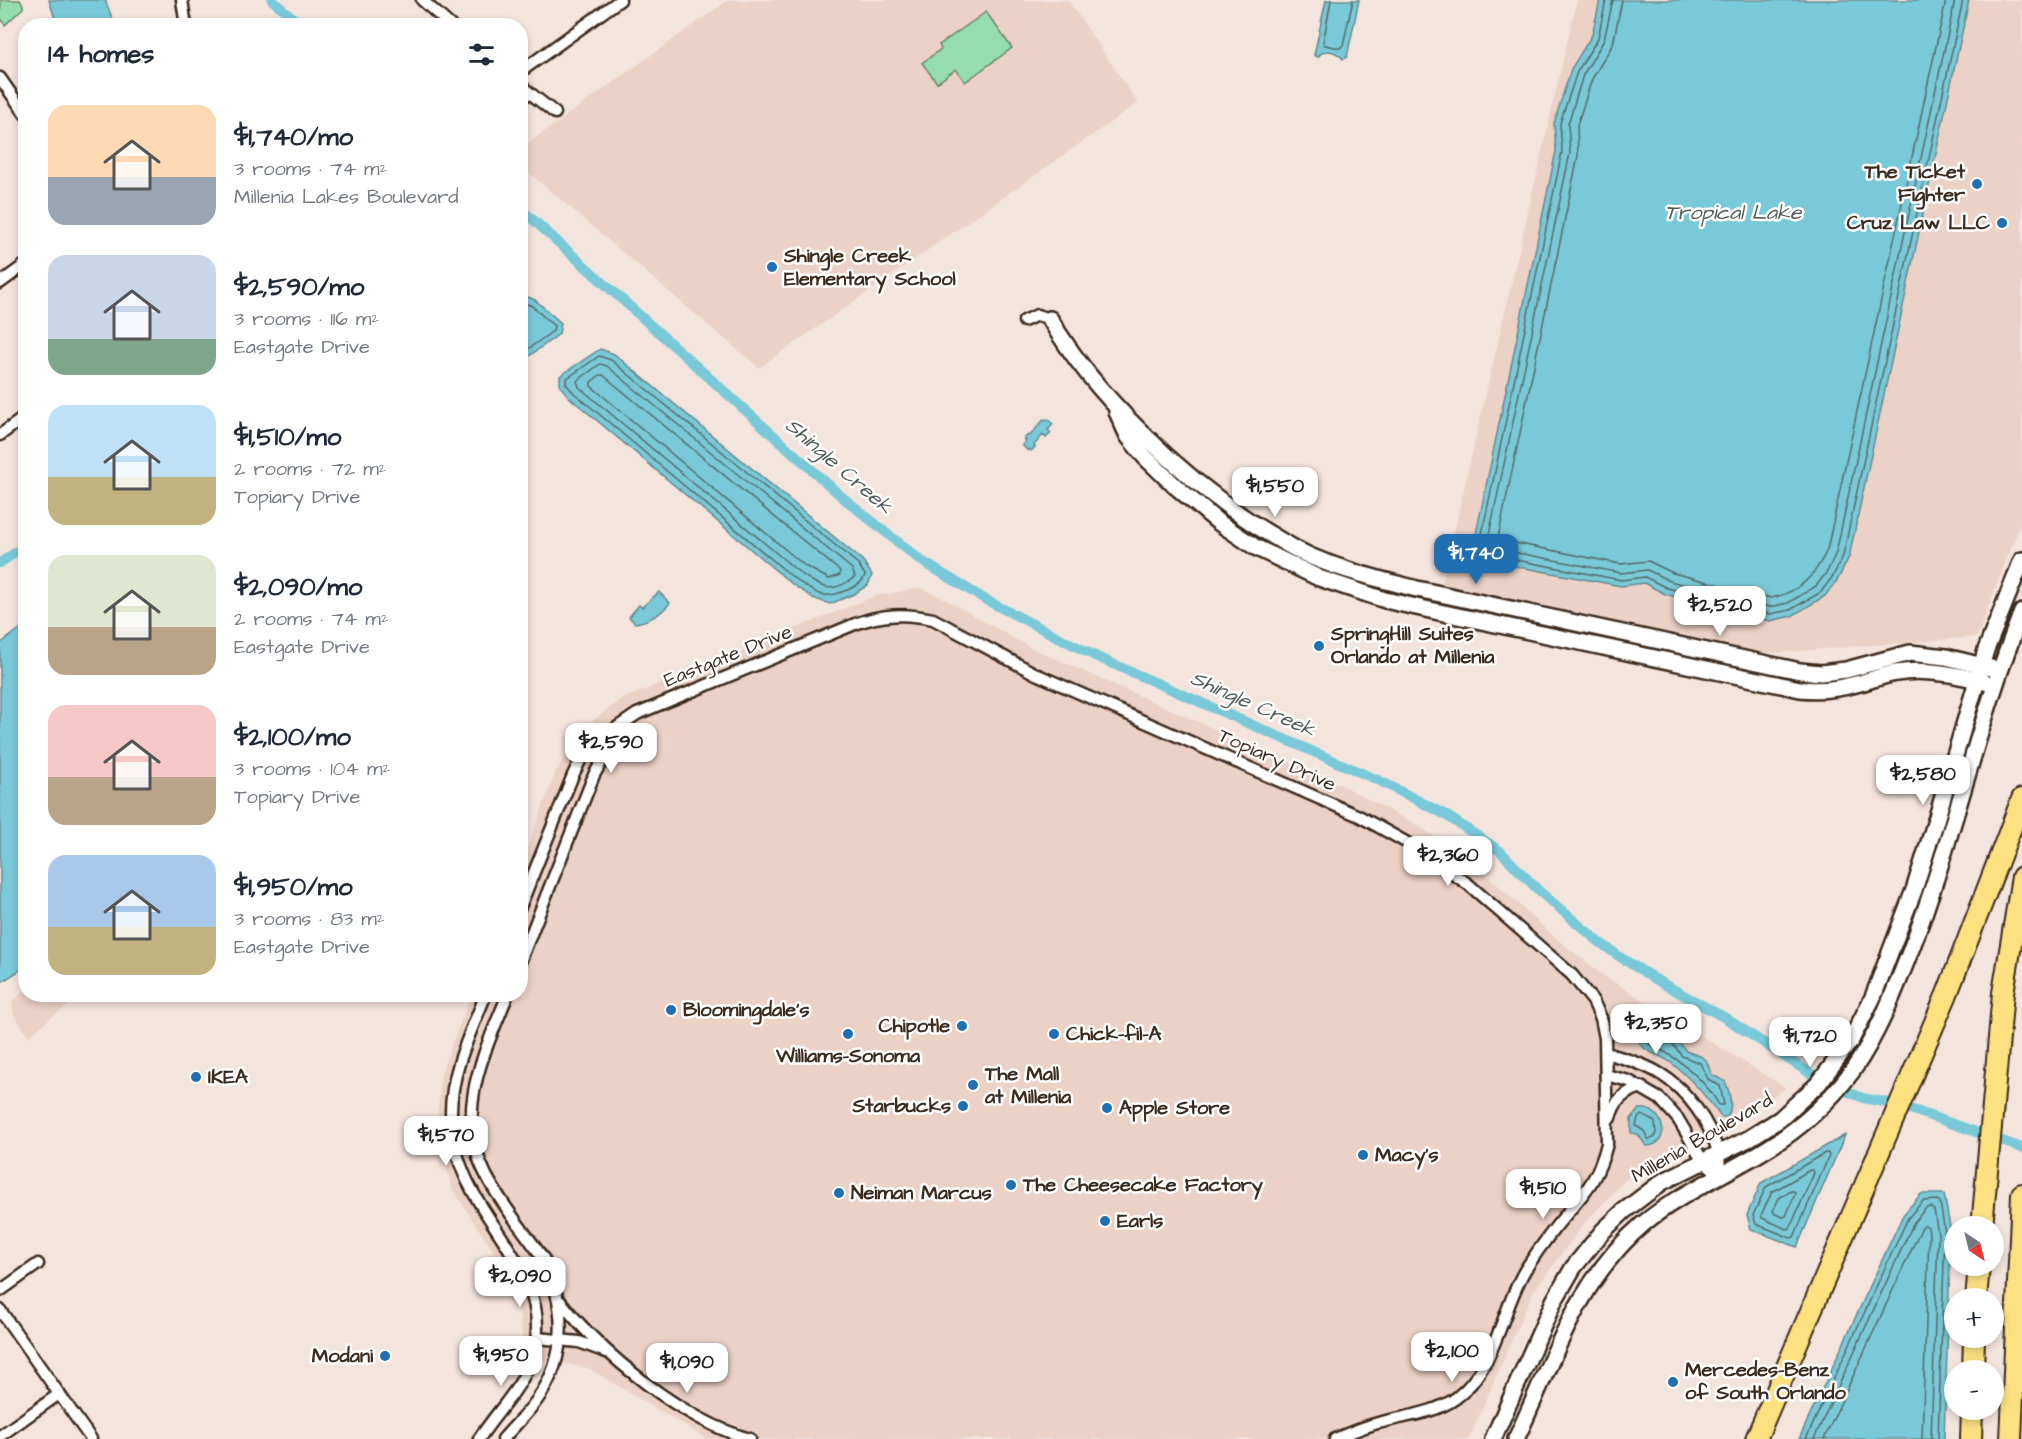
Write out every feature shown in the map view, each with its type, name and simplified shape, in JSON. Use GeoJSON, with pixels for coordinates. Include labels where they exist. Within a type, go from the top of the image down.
{"type":"FeatureCollection","features":[{"type":"Feature","properties":{"kind":"highway"},"geometry":{"type":"LineString","coordinates":[[1756,1439],[1947,994],[2022,800]]}},
{"type":"Feature","properties":{"kind":"highway"},"geometry":{"type":"LineString","coordinates":[[1983,1216],[2003,993],[2022,878]]}},
{"type":"Feature","properties":{"kind":"highway"},"geometry":{"type":"LineString","coordinates":[[2011,1439],[2022,1196]]}},
{"type":"Feature","properties":{"kind":"highway"},"geometry":{"type":"LineString","coordinates":[[1971,1439],[1972,1420]]}},
{"type":"Feature","properties":{"kind":"street"},"geometry":{"type":"LineString","coordinates":[[182,0],[185,18]]}},
{"type":"Feature","properties":{"kind":"street"},"geometry":{"type":"LineString","coordinates":[[422,0],[442,18]]}},
{"type":"Feature","properties":{"kind":"street"},"geometry":{"type":"LineString","coordinates":[[528,66],[620,0]]}},
{"type":"Feature","properties":{"kind":"street"},"geometry":{"type":"LineString","coordinates":[[0,78],[18,104]]}},
{"type":"Feature","properties":{"kind":"street"},"geometry":{"type":"LineString","coordinates":[[528,91],[555,113]]}},
{"type":"Feature","properties":{"kind":"street"},"geometry":{"type":"LineString","coordinates":[[0,283],[18,270]]}},
{"type":"Feature","properties":{"kind":"street"},"geometry":{"type":"LineString","coordinates":[[1024,321],[1037,315],[1050,319],[1064,343],[1114,404],[1128,436],[1145,458],[1218,522],[1254,547],[1348,589],[1432,611],[1800,689],[1824,689],[1853,685],[1896,673],[1921,671],[1979,673],[1999,670]]}},
{"type":"Feature","properties":{"kind":"street"},"geometry":{"type":"LineString","coordinates":[[0,435],[18,422]]}},
{"type":"Feature","properties":{"kind":"street","name":"Millenia Boulevard"},"geometry":{"type":"LineString","coordinates":[[1493,1439],[1554,1301],[1584,1253],[1610,1224],[1639,1199],[1671,1177],[1770,1126],[1809,1094],[1836,1062],[1861,1023],[1899,932],[1932,836],[1979,673],[1994,628],[2022,560]]}},
{"type":"Feature","properties":{"kind":"street","name":"Millenia Boulevard"},"geometry":{"type":"LineString","coordinates":[[1516,1439],[1574,1312],[1588,1287],[1620,1246],[1650,1218],[1779,1141],[1825,1103],[1852,1071],[1876,1033],[1916,935],[1956,818],[1994,685],[2022,612]]}},
{"type":"Feature","properties":{"kind":"street","name":"Topiary Drive"},"geometry":{"type":"LineString","coordinates":[[855,624],[876,616],[896,614],[933,619],[1036,674],[1341,808],[1387,831],[1429,856],[1468,884],[1572,975],[1593,1001],[1600,1018],[1606,1053],[1608,1127],[1607,1144],[1597,1174],[1575,1206],[1556,1226],[1524,1272],[1485,1362],[1472,1383],[1455,1399],[1440,1407],[1377,1423],[1335,1439]]}},
{"type":"Feature","properties":{"kind":"street","name":"Eastgate Drive"},"geometry":{"type":"LineString","coordinates":[[528,887],[573,775],[590,746],[636,714],[855,624]]}},
{"type":"Feature","properties":{"kind":"street"},"geometry":{"type":"LineString","coordinates":[[1979,673],[1994,685]]}},
{"type":"Feature","properties":{"kind":"street"},"geometry":{"type":"LineString","coordinates":[[528,942],[594,775],[618,727]]}},
{"type":"Feature","properties":{"kind":"street"},"geometry":{"type":"LineString","coordinates":[[479,1439],[524,1378],[537,1338],[532,1296],[525,1276],[472,1191],[458,1157],[453,1137],[451,1118],[454,1084],[458,1067],[483,1002]]}},
{"type":"Feature","properties":{"kind":"street"},"geometry":{"type":"LineString","coordinates":[[503,1439],[543,1390],[556,1362],[562,1325],[559,1299],[543,1258],[486,1174],[475,1139],[471,1112],[475,1080],[505,1002]]}},
{"type":"Feature","properties":{"kind":"street"},"geometry":{"type":"LineString","coordinates":[[1606,1053],[1649,1067],[1676,1085],[1695,1106],[1719,1154],[1720,1175]]}},
{"type":"Feature","properties":{"kind":"street"},"geometry":{"type":"LineString","coordinates":[[1606,1075],[1629,1081],[1660,1099],[1669,1107],[1703,1161],[1720,1175]]}},
{"type":"Feature","properties":{"kind":"street","name":"Topiary Drive"},"geometry":{"type":"LineString","coordinates":[[1608,1127],[1615,1103],[1622,1095],[1642,1087]]}},
{"type":"Feature","properties":{"kind":"street"},"geometry":{"type":"LineString","coordinates":[[0,1291],[38,1264]]}},
{"type":"Feature","properties":{"kind":"street"},"geometry":{"type":"LineString","coordinates":[[559,1299],[585,1329],[652,1388],[688,1411],[734,1434],[750,1439]]}},
{"type":"Feature","properties":{"kind":"street"},"geometry":{"type":"LineString","coordinates":[[0,1310],[91,1439]]}},
{"type":"Feature","properties":{"kind":"street"},"geometry":{"type":"LineString","coordinates":[[537,1338],[590,1346],[603,1350],[619,1360]]}},
{"type":"Feature","properties":{"kind":"street"},"geometry":{"type":"LineString","coordinates":[[0,1436],[59,1394]]}},
{"type":"Feature","properties":{"kind":"shaded area","name":"Shingle Creek Elementary School"},"geometry":{"type":"Polygon","coordinates":[[[728,0],[1068,0],[1138,103],[759,368],[528,172],[528,143],[728,0]]]}},
{"type":"Feature","properties":{"kind":"shaded area","name":"Tropical Lake"},"geometry":{"type":"Polygon","coordinates":[[[1577,0],[2022,0],[2022,519],[1977,637],[1760,654],[1441,588],[1577,0]]]}},
{"type":"Feature","properties":{"kind":"shaded area","name":"The Mall at Millenia"},"geometry":{"type":"Polygon","coordinates":[[[920,588],[945,599],[1029,647],[1341,785],[1419,826],[1479,868],[1558,940],[1604,976],[1786,1088],[1738,1118],[1676,1148],[1626,1179],[1582,1226],[1532,1294],[1469,1439],[707,1439],[588,1368],[518,1355],[522,1333],[515,1285],[452,1188],[436,1132],[441,1073],[468,1002],[528,1002],[528,846],[556,771],[581,730],[620,700],[875,596],[920,588]]]}},
{"type":"Feature","properties":{"kind":"shaded area"},"geometry":{"type":"Polygon","coordinates":[[[18,996],[18,1002],[69,1002],[69,1005],[29,1037],[14,1015],[12,1001],[18,996]]]}},
{"type":"Feature","properties":{"kind":"green space"},"geometry":{"type":"Polygon","coordinates":[[[1,0],[20,0],[23,5],[23,8],[5,25],[0,17],[1,0]]]}},
{"type":"Feature","properties":{"kind":"green space"},"geometry":{"type":"Polygon","coordinates":[[[986,12],[1012,48],[965,82],[956,69],[937,83],[922,63],[941,49],[939,45],[986,12]]]}},
{"type":"Feature","properties":{"kind":"water"},"geometry":{"type":"Polygon","coordinates":[[[49,0],[105,0],[112,18],[55,18],[49,0]]]}},
{"type":"Feature","properties":{"kind":"water"},"geometry":{"type":"Polygon","coordinates":[[[1326,0],[1359,0],[1347,57],[1343,59],[1331,51],[1324,52],[1318,57],[1314,55],[1326,0]]]}},
{"type":"Feature","properties":{"kind":"water","name":"Tropical Lake"},"geometry":{"type":"Polygon","coordinates":[[[1600,0],[1969,0],[1849,557],[1838,579],[1825,596],[1792,616],[1770,621],[1665,594],[1644,583],[1621,586],[1477,559],[1476,534],[1556,151],[1554,123],[1571,69],[1592,35],[1600,0]]]}},
{"type":"Feature","properties":{"kind":"water"},"geometry":{"type":"Polygon","coordinates":[[[528,297],[535,300],[561,323],[559,334],[528,357],[528,297]]]}},
{"type":"Feature","properties":{"kind":"water"},"geometry":{"type":"Polygon","coordinates":[[[600,349],[614,354],[863,561],[872,575],[868,585],[830,604],[813,598],[792,584],[569,397],[560,386],[560,376],[600,349]]]}},
{"type":"Feature","properties":{"kind":"water"},"geometry":{"type":"Polygon","coordinates":[[[1044,419],[1053,424],[1048,430],[1051,433],[1046,438],[1043,435],[1034,445],[1035,447],[1028,451],[1022,445],[1026,441],[1024,439],[1030,436],[1044,419]]]}},
{"type":"Feature","properties":{"kind":"water"},"geometry":{"type":"Polygon","coordinates":[[[659,592],[670,603],[654,616],[635,623],[629,617],[639,605],[642,607],[659,592]]]}},
{"type":"Feature","properties":{"kind":"water"},"geometry":{"type":"Polygon","coordinates":[[[18,630],[18,971],[0,983],[0,644],[18,630]]]}},
{"type":"Feature","properties":{"kind":"water"},"geometry":{"type":"Polygon","coordinates":[[[1641,1021],[1659,1035],[1674,1036],[1686,1051],[1706,1060],[1712,1075],[1725,1081],[1731,1104],[1727,1117],[1721,1117],[1698,1088],[1678,1068],[1642,1046],[1636,1033],[1641,1021]]]}},
{"type":"Feature","properties":{"kind":"water"},"geometry":{"type":"Polygon","coordinates":[[[1639,1109],[1647,1109],[1659,1119],[1662,1133],[1660,1140],[1655,1144],[1646,1146],[1638,1134],[1631,1133],[1631,1119],[1639,1109]]]}},
{"type":"Feature","properties":{"kind":"water"},"geometry":{"type":"Polygon","coordinates":[[[1845,1135],[1797,1247],[1751,1229],[1747,1215],[1761,1183],[1845,1135]]]}},
{"type":"Feature","properties":{"kind":"water"},"geometry":{"type":"Polygon","coordinates":[[[1921,1194],[1944,1194],[1948,1216],[1944,1216],[1944,1276],[1950,1276],[1949,1288],[1944,1288],[1944,1348],[1947,1348],[1947,1360],[1944,1360],[1944,1439],[1799,1439],[1903,1215],[1921,1194]]]}},
{"type":"Feature","properties":{"kind":"waterway","name":"Shingle Creek"},"geometry":{"type":"LineString","coordinates":[[272,0],[293,18]]}},
{"type":"Feature","properties":{"kind":"waterway","name":"Shingle Creek"},"geometry":{"type":"LineString","coordinates":[[528,215],[841,496],[920,560],[986,600],[1095,656],[1380,781],[1444,814],[1500,851],[1539,891],[1620,957],[1727,1019],[1822,1081],[1863,1098],[1916,1111],[2022,1148]]}},
{"type":"Feature","properties":{"kind":"waterway"},"geometry":{"type":"LineString","coordinates":[[0,563],[18,551]]}},
{"type":"Feature","properties":{"kind":"place","name":"The Ticket Fighter"},"geometry":{"type":"Point","coordinates":[1977,184]}},
{"type":"Feature","properties":{"kind":"place","name":"Cruz Law LLC"},"geometry":{"type":"Point","coordinates":[2002,223]}},
{"type":"Feature","properties":{"kind":"place","name":"Shingle Creek Elementary School"},"geometry":{"type":"Point","coordinates":[772,267]}},
{"type":"Feature","properties":{"kind":"place","name":"SpringHill Suites Orlando at Millenia"},"geometry":{"type":"Point","coordinates":[1319,646]}},
{"type":"Feature","properties":{"kind":"place","name":"Bloomingdale's"},"geometry":{"type":"Point","coordinates":[671,1010]}},
{"type":"Feature","properties":{"kind":"place","name":"Chipotle"},"geometry":{"type":"Point","coordinates":[962,1026]}},
{"type":"Feature","properties":{"kind":"place","name":"Williams-Sonoma"},"geometry":{"type":"Point","coordinates":[848,1034]}},
{"type":"Feature","properties":{"kind":"place","name":"Chick-fil-A"},"geometry":{"type":"Point","coordinates":[1054,1034]}},
{"type":"Feature","properties":{"kind":"place","name":"IKEA"},"geometry":{"type":"Point","coordinates":[196,1077]}},
{"type":"Feature","properties":{"kind":"place","name":"The Mall at Millenia"},"geometry":{"type":"Point","coordinates":[973,1085]}},
{"type":"Feature","properties":{"kind":"place","name":"Starbucks"},"geometry":{"type":"Point","coordinates":[963,1106]}},
{"type":"Feature","properties":{"kind":"place","name":"Apple Store"},"geometry":{"type":"Point","coordinates":[1107,1108]}},
{"type":"Feature","properties":{"kind":"place","name":"Macy's"},"geometry":{"type":"Point","coordinates":[1363,1155]}},
{"type":"Feature","properties":{"kind":"place","name":"The Cheesecake Factory"},"geometry":{"type":"Point","coordinates":[1011,1185]}},
{"type":"Feature","properties":{"kind":"place","name":"Neiman Marcus"},"geometry":{"type":"Point","coordinates":[839,1193]}},
{"type":"Feature","properties":{"kind":"place","name":"Earls"},"geometry":{"type":"Point","coordinates":[1105,1221]}},
{"type":"Feature","properties":{"kind":"place","name":"Modani"},"geometry":{"type":"Point","coordinates":[385,1356]}},
{"type":"Feature","properties":{"kind":"place","name":"Mercedes-Benz of South Orlando"},"geometry":{"type":"Point","coordinates":[1673,1382]}}]}
